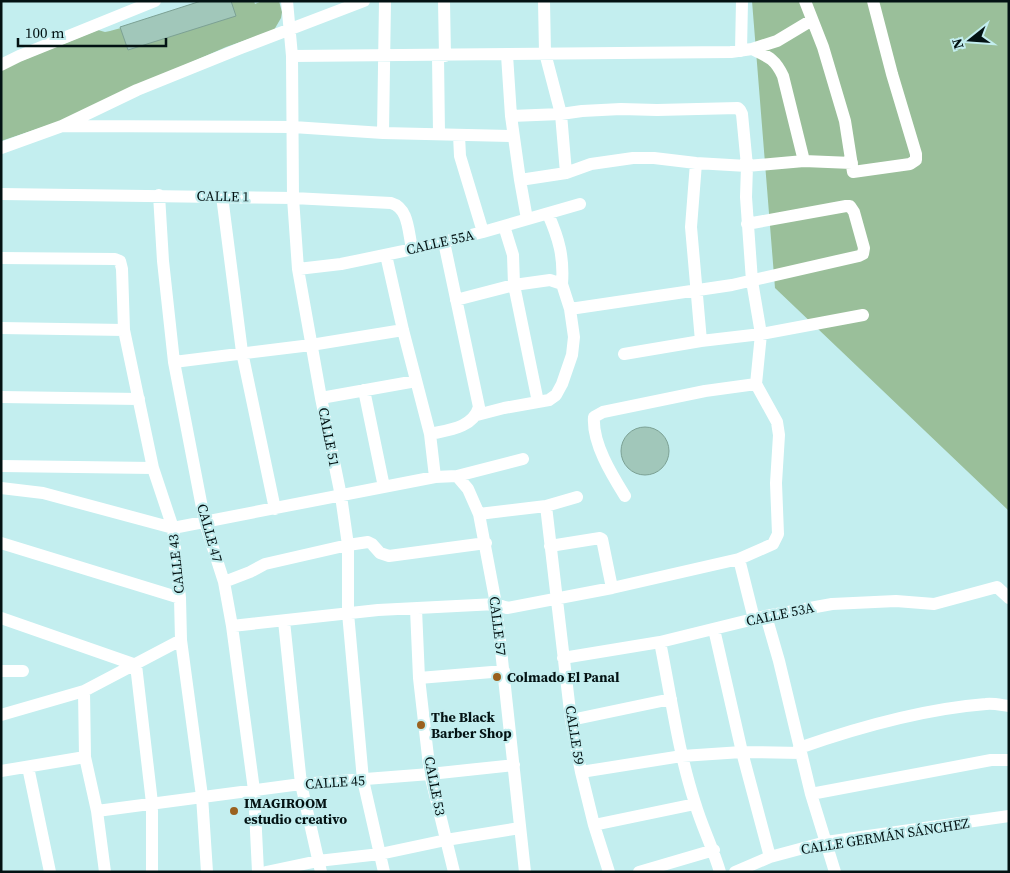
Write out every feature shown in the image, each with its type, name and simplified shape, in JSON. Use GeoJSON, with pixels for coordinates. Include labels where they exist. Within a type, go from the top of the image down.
{"type":"FeatureCollection","features":[{"type":"Feature","properties":{"kind":"street"},"geometry":{"type":"LineString","coordinates":[[1,65],[155,1]]}},
{"type":"Feature","properties":{"kind":"street","name":"CALLE 51"},"geometry":{"type":"LineString","coordinates":[[287,1],[292,56],[293,198],[298,269],[341,496],[348,545],[348,613],[363,780],[384,872]]}},
{"type":"Feature","properties":{"kind":"street"},"geometry":{"type":"LineString","coordinates":[[1,148],[62,126],[137,90],[364,1]]}},
{"type":"Feature","properties":{"kind":"street"},"geometry":{"type":"LineString","coordinates":[[383,133],[385,1]]}},
{"type":"Feature","properties":{"kind":"street"},"geometry":{"type":"LineString","coordinates":[[439,134],[444,1]]}},
{"type":"Feature","properties":{"kind":"street"},"geometry":{"type":"LineString","coordinates":[[544,1],[545,53],[561,114],[566,173]]}},
{"type":"Feature","properties":{"kind":"street"},"geometry":{"type":"LineString","coordinates":[[742,1],[747,50]]}},
{"type":"Feature","properties":{"kind":"street"},"geometry":{"type":"LineString","coordinates":[[805,1],[823,47],[845,120],[853,172],[910,164],[916,160],[916,154],[873,1]]}},
{"type":"Feature","properties":{"kind":"street"},"geometry":{"type":"LineString","coordinates":[[292,56],[442,56],[747,50],[777,41],[812,20]]}},
{"type":"Feature","properties":{"kind":"street"},"geometry":{"type":"LineString","coordinates":[[747,50],[770,58],[781,70],[804,161]]}},
{"type":"Feature","properties":{"kind":"street"},"geometry":{"type":"LineString","coordinates":[[507,54],[513,136],[527,219]]}},
{"type":"Feature","properties":{"kind":"street"},"geometry":{"type":"LineString","coordinates":[[232,626],[348,613],[496,604],[507,608],[612,588],[739,560],[773,544],[778,534],[776,483],[779,435],[776,422],[756,384],[761,334],[752,281],[747,224],[747,166],[740,110],[738,108],[621,109],[511,116]]}},
{"type":"Feature","properties":{"kind":"street"},"geometry":{"type":"LineString","coordinates":[[62,126],[293,127],[383,133],[513,136]]}},
{"type":"Feature","properties":{"kind":"street"},"geometry":{"type":"LineString","coordinates":[[459,135],[460,156],[483,232]]}},
{"type":"Feature","properties":{"kind":"street"},"geometry":{"type":"LineString","coordinates":[[520,180],[566,173],[591,164],[633,158],[747,166],[804,161],[852,163]]}},
{"type":"Feature","properties":{"kind":"street"},"geometry":{"type":"LineString","coordinates":[[696,163],[691,228],[702,341]]}},
{"type":"Feature","properties":{"kind":"street","name":"CALLE 1"},"geometry":{"type":"LineString","coordinates":[[1,194],[222,196],[391,203],[397,205],[404,213],[412,248]]}},
{"type":"Feature","properties":{"kind":"street","name":"CALLE 47"},"geometry":{"type":"LineString","coordinates":[[159,195],[163,261],[174,362],[205,522],[224,582],[232,626],[254,790],[258,872]]}},
{"type":"Feature","properties":{"kind":"street"},"geometry":{"type":"LineString","coordinates":[[222,196],[242,352],[275,509]]}},
{"type":"Feature","properties":{"kind":"street","name":"CALLE 55A"},"geometry":{"type":"LineString","coordinates":[[298,269],[341,264],[444,242],[580,204]]}},
{"type":"Feature","properties":{"kind":"street"},"geometry":{"type":"LineString","coordinates":[[570,309],[752,281],[863,254],[864,248],[854,212],[850,206],[747,224]]}},
{"type":"Feature","properties":{"kind":"street"},"geometry":{"type":"LineString","coordinates":[[477,415],[549,400],[556,395],[567,372],[572,355],[574,337],[570,309],[562,284],[564,265],[557,234],[548,214]]}},
{"type":"Feature","properties":{"kind":"street"},"geometry":{"type":"LineString","coordinates":[[504,226],[512,255],[514,285],[538,402]]}},
{"type":"Feature","properties":{"kind":"street"},"geometry":{"type":"LineString","coordinates":[[430,434],[456,428],[470,422],[477,415],[480,407],[444,242]]}},
{"type":"Feature","properties":{"kind":"street"},"geometry":{"type":"LineString","coordinates":[[386,255],[430,434],[435,477]]}},
{"type":"Feature","properties":{"kind":"street","name":"CALLE 43"},"geometry":{"type":"LineString","coordinates":[[1,258],[115,258],[120,261],[122,269],[124,330],[153,468],[173,528],[180,598],[181,640],[202,796],[207,872]]}},
{"type":"Feature","properties":{"kind":"street"},"geometry":{"type":"LineString","coordinates":[[456,300],[514,285],[550,280],[562,284]]}},
{"type":"Feature","properties":{"kind":"street"},"geometry":{"type":"LineString","coordinates":[[624,354],[702,341],[761,334],[863,314]]}},
{"type":"Feature","properties":{"kind":"street"},"geometry":{"type":"LineString","coordinates":[[1,328],[124,330]]}},
{"type":"Feature","properties":{"kind":"street"},"geometry":{"type":"LineString","coordinates":[[174,362],[403,330]]}},
{"type":"Feature","properties":{"kind":"street"},"geometry":{"type":"LineString","coordinates":[[321,398],[416,381]]}},
{"type":"Feature","properties":{"kind":"street"},"geometry":{"type":"LineString","coordinates":[[625,496],[607,467],[593,426],[594,418],[603,412],[704,391],[756,384]]}},
{"type":"Feature","properties":{"kind":"street"},"geometry":{"type":"LineString","coordinates":[[364,390],[384,487]]}},
{"type":"Feature","properties":{"kind":"street"},"geometry":{"type":"LineString","coordinates":[[1,396],[138,399]]}},
{"type":"Feature","properties":{"kind":"street"},"geometry":{"type":"LineString","coordinates":[[1,488],[43,494],[173,528],[435,477],[457,476],[523,459]]}},
{"type":"Feature","properties":{"kind":"street"},"geometry":{"type":"LineString","coordinates":[[1,466],[153,468]]}},
{"type":"Feature","properties":{"kind":"street","name":"CALLE 57"},"geometry":{"type":"LineString","coordinates":[[457,476],[468,489],[479,514],[486,543],[504,671],[525,872]]}},
{"type":"Feature","properties":{"kind":"street"},"geometry":{"type":"LineString","coordinates":[[479,514],[546,506],[577,498]]}},
{"type":"Feature","properties":{"kind":"street","name":"CALLE 59"},"geometry":{"type":"LineString","coordinates":[[546,506],[571,720],[580,772],[609,872]]}},
{"type":"Feature","properties":{"kind":"street"},"geometry":{"type":"LineString","coordinates":[[550,546],[602,539],[612,588]]}},
{"type":"Feature","properties":{"kind":"street"},"geometry":{"type":"LineString","coordinates":[[224,582],[265,564],[368,542],[380,553],[388,556],[486,543]]}},
{"type":"Feature","properties":{"kind":"street"},"geometry":{"type":"LineString","coordinates":[[1,543],[180,598]]}},
{"type":"Feature","properties":{"kind":"street"},"geometry":{"type":"LineString","coordinates":[[739,560],[760,618],[779,661],[800,750],[835,872]]}},
{"type":"Feature","properties":{"kind":"street","name":"CALLE 53A"},"geometry":{"type":"LineString","coordinates":[[563,658],[660,642],[760,618],[832,604],[896,600],[934,604],[997,587],[1009,598]]}},
{"type":"Feature","properties":{"kind":"street","name":"CALLE 53"},"geometry":{"type":"LineString","coordinates":[[416,609],[419,678],[430,774],[454,872]]}},
{"type":"Feature","properties":{"kind":"street"},"geometry":{"type":"LineString","coordinates":[[1,618],[136,665]]}},
{"type":"Feature","properties":{"kind":"street"},"geometry":{"type":"LineString","coordinates":[[284,621],[301,784],[319,866]]}},
{"type":"Feature","properties":{"kind":"street"},"geometry":{"type":"LineString","coordinates":[[714,629],[742,752],[770,857]]}},
{"type":"Feature","properties":{"kind":"street"},"geometry":{"type":"LineString","coordinates":[[1,715],[84,691],[181,640]]}},
{"type":"Feature","properties":{"kind":"street"},"geometry":{"type":"LineString","coordinates":[[660,642],[682,756],[695,804],[714,850],[720,872]]}},
{"type":"Feature","properties":{"kind":"street"},"geometry":{"type":"LineString","coordinates":[[136,665],[152,803],[152,872]]}},
{"type":"Feature","properties":{"kind":"street"},"geometry":{"type":"LineString","coordinates":[[1,671],[23,671]]}},
{"type":"Feature","properties":{"kind":"street"},"geometry":{"type":"LineString","coordinates":[[419,678],[504,671]]}},
{"type":"Feature","properties":{"kind":"street"},"geometry":{"type":"LineString","coordinates":[[84,691],[85,757],[97,811],[105,872]]}},
{"type":"Feature","properties":{"kind":"street"},"geometry":{"type":"LineString","coordinates":[[571,720],[671,698]]}},
{"type":"Feature","properties":{"kind":"street"},"geometry":{"type":"LineString","coordinates":[[580,772],[682,756],[800,750],[843,733],[938,710],[988,703],[1009,706]]}},
{"type":"Feature","properties":{"kind":"street"},"geometry":{"type":"LineString","coordinates":[[1,771],[85,757]]}},
{"type":"Feature","properties":{"kind":"street"},"geometry":{"type":"LineString","coordinates":[[812,794],[991,760],[1009,760]]}},
{"type":"Feature","properties":{"kind":"street","name":"CALLE 45"},"geometry":{"type":"LineString","coordinates":[[97,811],[301,784],[514,766]]}},
{"type":"Feature","properties":{"kind":"street"},"geometry":{"type":"LineString","coordinates":[[28,767],[50,872]]}},
{"type":"Feature","properties":{"kind":"street"},"geometry":{"type":"LineString","coordinates":[[594,825],[695,804]]}},
{"type":"Feature","properties":{"kind":"street","name":"CALLE GERMÁN SÁNCHEZ"},"geometry":{"type":"LineString","coordinates":[[735,872],[770,857],[826,842],[1009,816]]}},
{"type":"Feature","properties":{"kind":"street"},"geometry":{"type":"LineString","coordinates":[[266,872],[319,866],[446,840],[520,828]]}},
{"type":"Feature","properties":{"kind":"street"},"geometry":{"type":"LineString","coordinates":[[639,872],[714,850]]}},
{"type":"Feature","properties":{"kind":"green space"},"geometry":{"type":"Polygon","coordinates":[[[218,1],[254,1],[255,4],[262,1],[279,1],[282,12],[281,18],[274,30],[226,47],[67,119],[1,141],[1,69],[98,30],[110,31],[218,1]]]}},
{"type":"Feature","properties":{"kind":"green space"},"geometry":{"type":"Polygon","coordinates":[[[752,1],[1009,1],[1009,511],[775,288],[752,1]]]}},
{"type":"Feature","properties":{"kind":"building"},"geometry":{"type":"Polygon","coordinates":[[[201,1],[231,1],[236,16],[128,50],[120,27],[201,1]]]}},
{"type":"Feature","properties":{"kind":"building"},"geometry":{"type":"Polygon","coordinates":[[[645,427],[654,429],[662,434],[667,442],[669,451],[667,460],[662,468],[654,473],[645,475],[636,473],[628,468],[623,460],[621,451],[623,442],[628,434],[636,429],[645,427]]]}},
{"type":"Feature","properties":{"kind":"place","name":"Colmado El Panal"},"geometry":{"type":"Point","coordinates":[497,677]}},
{"type":"Feature","properties":{"kind":"place","name":"The Black Barber Shop"},"geometry":{"type":"Point","coordinates":[421,725]}},
{"type":"Feature","properties":{"kind":"place","name":"IMAGIROOM estudio creativo"},"geometry":{"type":"Point","coordinates":[234,811]}}]}
